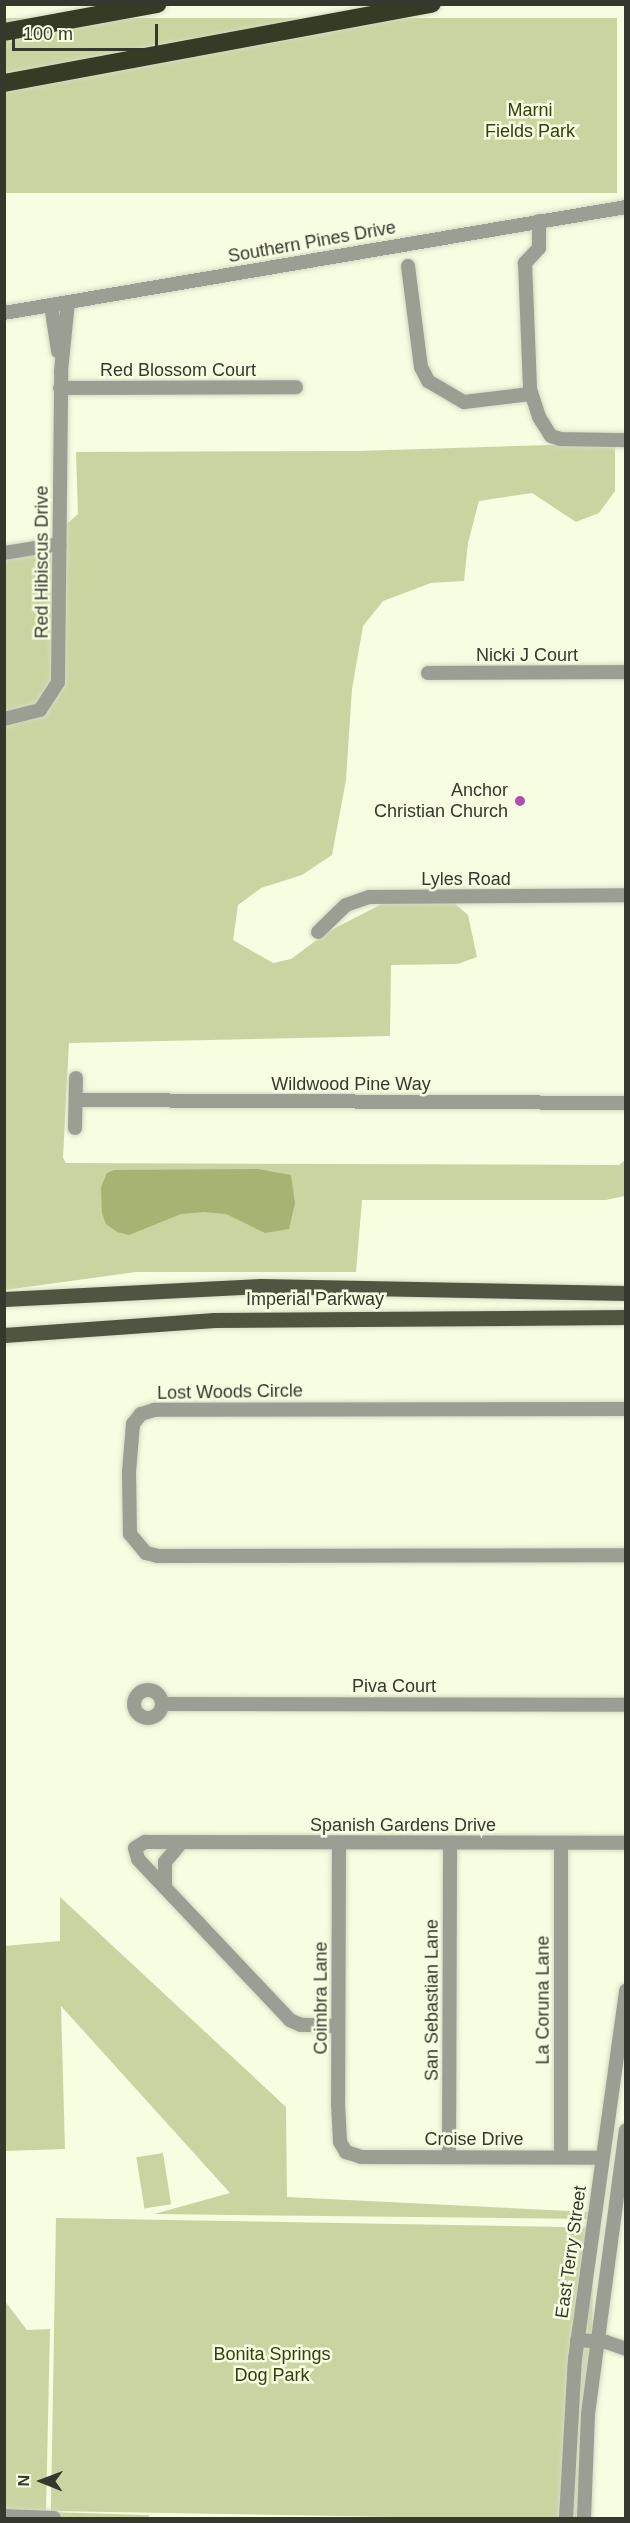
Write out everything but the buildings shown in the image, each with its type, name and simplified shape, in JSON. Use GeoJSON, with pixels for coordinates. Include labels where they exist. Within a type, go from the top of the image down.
{"type":"FeatureCollection","features":[{"type":"Feature","properties":{"kind":"highway"},"geometry":{"type":"LineString","coordinates":[[4,32],[157,4]]}},
{"type":"Feature","properties":{"kind":"highway"},"geometry":{"type":"LineString","coordinates":[[4,83],[432,4]]}},
{"type":"Feature","properties":{"kind":"main road","name":"Imperial Parkway"},"geometry":{"type":"LineString","coordinates":[[4,1299],[261,1286],[626,1293]]}},
{"type":"Feature","properties":{"kind":"main road","name":"Imperial Parkway"},"geometry":{"type":"LineString","coordinates":[[4,1335],[214,1320],[626,1317]]}},
{"type":"Feature","properties":{"kind":"street","name":"Southern Pines Drive"},"geometry":{"type":"LineString","coordinates":[[4,313],[626,207]]}},
{"type":"Feature","properties":{"kind":"street"},"geometry":{"type":"LineString","coordinates":[[539,221],[539,248],[525,263],[531,394],[539,417],[551,436],[626,440]]}},
{"type":"Feature","properties":{"kind":"street"},"geometry":{"type":"LineString","coordinates":[[408,266],[421,367],[428,381],[464,402],[531,394]]}},
{"type":"Feature","properties":{"kind":"street","name":"Red Hibiscus Drive"},"geometry":{"type":"LineString","coordinates":[[4,719],[40,710],[58,682],[60,388],[68,302]]}},
{"type":"Feature","properties":{"kind":"street","name":"Red Hibiscus Drive"},"geometry":{"type":"LineString","coordinates":[[51,305],[61,371]]}},
{"type":"Feature","properties":{"kind":"street","name":"Red Blossom Court"},"geometry":{"type":"LineString","coordinates":[[60,388],[296,387]]}},
{"type":"Feature","properties":{"kind":"street"},"geometry":{"type":"LineString","coordinates":[[4,553],[59,544]]}},
{"type":"Feature","properties":{"kind":"street","name":"Nicki J Court"},"geometry":{"type":"LineString","coordinates":[[428,673],[626,672]]}},
{"type":"Feature","properties":{"kind":"street","name":"Lyles Road"},"geometry":{"type":"LineString","coordinates":[[318,932],[346,905],[369,897],[626,895]]}},
{"type":"Feature","properties":{"kind":"street"},"geometry":{"type":"LineString","coordinates":[[75,1128],[76,1078]]}},
{"type":"Feature","properties":{"kind":"street","name":"Wildwood Pine Way"},"geometry":{"type":"LineString","coordinates":[[76,1100],[626,1104]]}},
{"type":"Feature","properties":{"kind":"street","name":"Lost Woods Circle"},"geometry":{"type":"LineString","coordinates":[[626,1409],[154,1410],[141,1414],[133,1424],[129,1472],[130,1534],[146,1553],[158,1556],[626,1555]]}},
{"type":"Feature","properties":{"kind":"street","name":"Piva Court"},"geometry":{"type":"LineString","coordinates":[[163,1704],[626,1705]]}},
{"type":"Feature","properties":{"kind":"street","name":"Spanish Gardens Drive"},"geometry":{"type":"LineString","coordinates":[[338,2026],[314,2027],[290,2020],[138,1859],[135,1848],[144,1842],[626,1843]]}},
{"type":"Feature","properties":{"kind":"street"},"geometry":{"type":"LineString","coordinates":[[165,1887],[165,1862],[181,1843]]}},
{"type":"Feature","properties":{"kind":"street","name":"Coimbra Lane"},"geometry":{"type":"LineString","coordinates":[[339,1843],[340,2142],[346,2151]]}},
{"type":"Feature","properties":{"kind":"street","name":"La Coruna Lane"},"geometry":{"type":"LineString","coordinates":[[561,1843],[561,2157]]}},
{"type":"Feature","properties":{"kind":"street","name":"San Sebastian Lane"},"geometry":{"type":"LineString","coordinates":[[449,2156],[450,1844]]}},
{"type":"Feature","properties":{"kind":"street","name":"East Terry Street"},"geometry":{"type":"LineString","coordinates":[[566,2518],[577,2340],[626,1991]]}},
{"type":"Feature","properties":{"kind":"street"},"geometry":{"type":"LineString","coordinates":[[584,2518],[588,2414],[626,2132]]}},
{"type":"Feature","properties":{"kind":"street","name":"Croise Drive"},"geometry":{"type":"LineString","coordinates":[[346,2151],[361,2157],[602,2158]]}},
{"type":"Feature","properties":{"kind":"street"},"geometry":{"type":"LineString","coordinates":[[577,2340],[597,2341],[626,2349]]}},
{"type":"Feature","properties":{"kind":"street"},"geometry":{"type":"LineString","coordinates":[[4,2516],[54,2517]]}},
{"type":"Feature","properties":{"kind":"green space","name":"Marni Fields Park"},"geometry":{"type":"Polygon","coordinates":[[[4,18],[617,18],[617,193],[4,193],[4,18]]]}},
{"type":"Feature","properties":{"kind":"green space"},"geometry":{"type":"Polygon","coordinates":[[[615,443],[615,491],[599,513],[576,522],[532,493],[479,501],[468,543],[464,581],[431,583],[383,601],[363,626],[352,689],[346,780],[332,855],[302,875],[261,888],[238,905],[233,940],[273,963],[291,959],[329,931],[382,904],[423,897],[453,902],[468,915],[477,957],[458,964],[391,965],[390,1036],[69,1043],[63,1158],[66,1163],[619,1165],[624,1161],[625,1040],[625,1196],[606,1200],[362,1200],[356,1272],[136,1272],[5,1290],[5,554],[40,548],[78,514],[76,452],[357,451],[615,443]]]}},
{"type":"Feature","properties":{"kind":"green space"},"geometry":{"type":"Polygon","coordinates":[[[60,1897],[286,2107],[287,2197],[590,2212],[588,2219],[154,2214],[230,2193],[61,2006],[65,2149],[5,2151],[4,1946],[60,1941],[60,1897]]]}},
{"type":"Feature","properties":{"kind":"green space"},"geometry":{"type":"Polygon","coordinates":[[[163,2153],[171,2204],[144,2209],[136,2157],[163,2153]]]}},
{"type":"Feature","properties":{"kind":"green space","name":"Bonita Springs Dog Park"},"geometry":{"type":"Polygon","coordinates":[[[56,2218],[594,2227],[589,2518],[51,2511],[56,2218]]]}},
{"type":"Feature","properties":{"kind":"green space"},"geometry":{"type":"Polygon","coordinates":[[[4,2300],[27,2330],[50,2329],[46,2512],[150,2515],[147,2518],[45,2518],[5,2512],[4,2300]]]}},
{"type":"Feature","properties":{"kind":"shaded area"},"geometry":{"type":"Polygon","coordinates":[[[258,1169],[291,1175],[295,1203],[289,1229],[265,1233],[226,1214],[204,1212],[181,1214],[129,1235],[117,1232],[106,1224],[102,1213],[101,1187],[107,1173],[114,1170],[258,1169]]]}},
{"type":"Feature","properties":{"kind":"place","name":"Anchor Christian Church"},"geometry":{"type":"Point","coordinates":[520,801]}}]}
